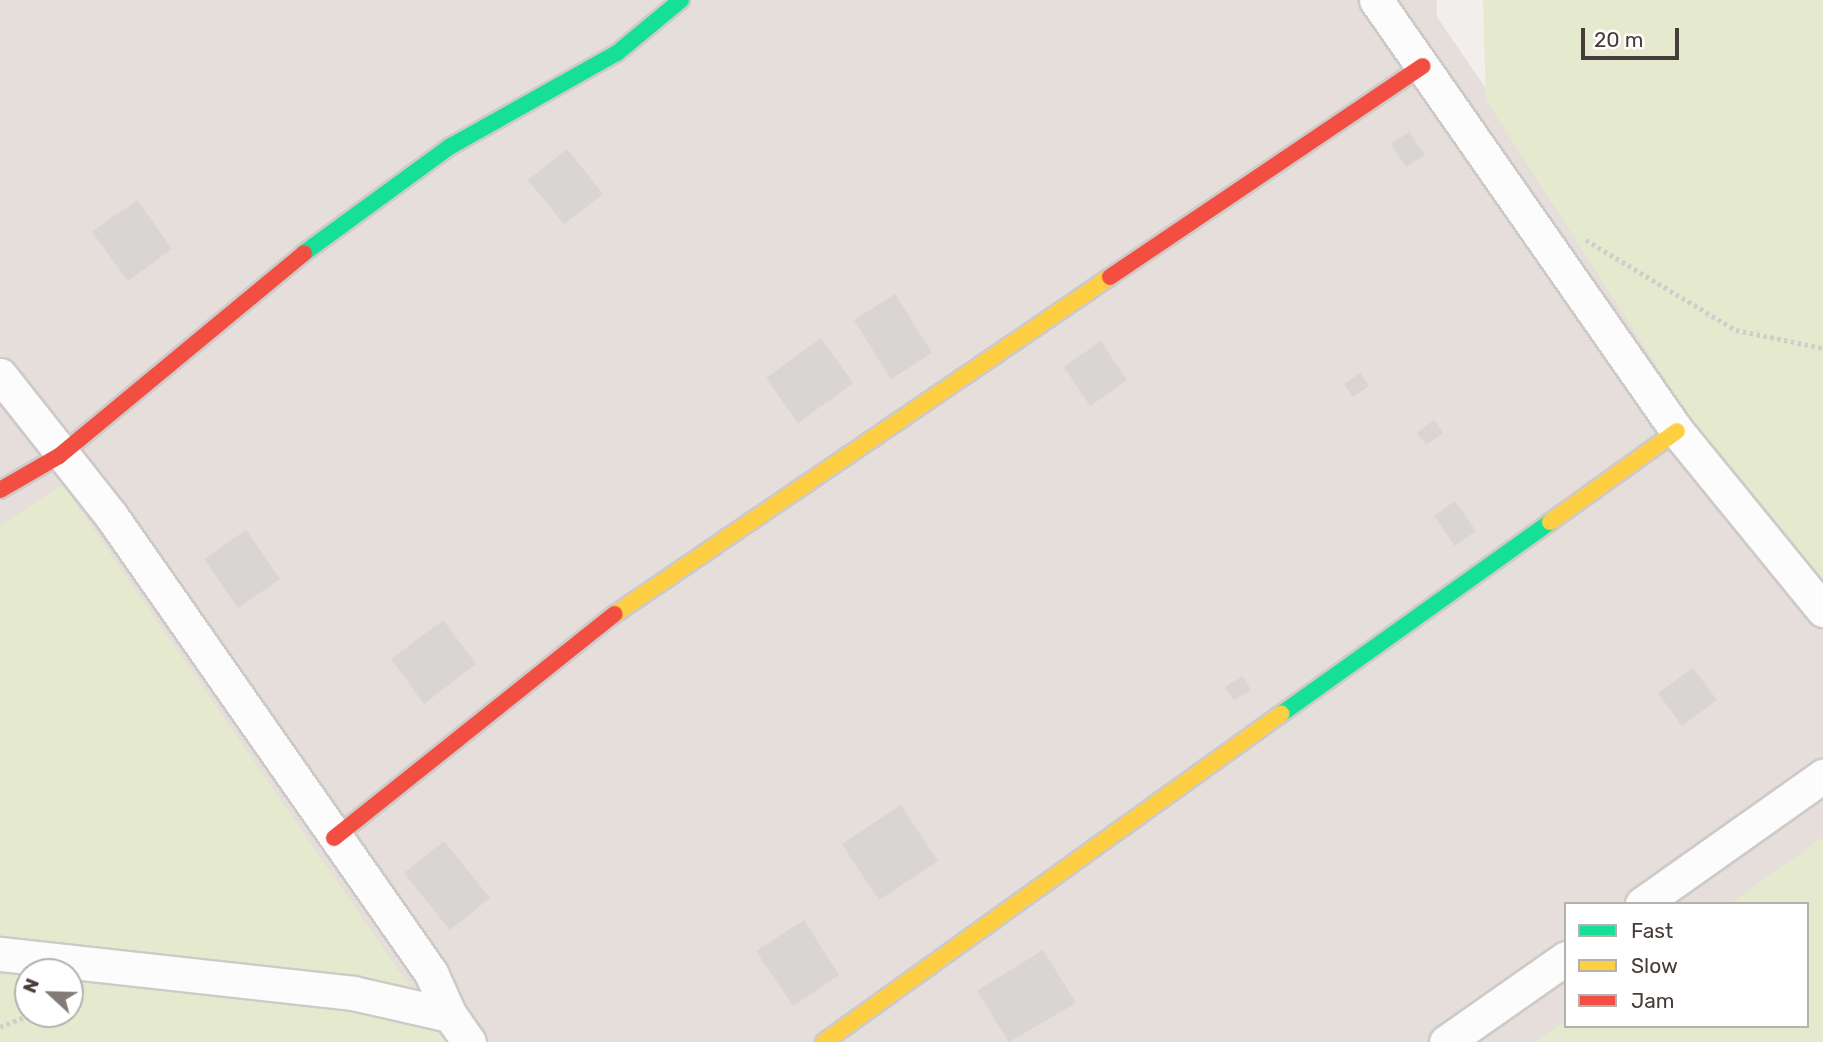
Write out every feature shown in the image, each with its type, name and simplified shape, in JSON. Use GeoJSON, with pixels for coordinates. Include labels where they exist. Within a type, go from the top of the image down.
{"type":"FeatureCollection","features":[{"type":"Feature","properties":{"kind":"street"},"geometry":{"type":"LineString","coordinates":[[0,490],[59,456],[265,281],[451,146],[617,53],[681,0]]}},
{"type":"Feature","properties":{"kind":"street"},"geometry":{"type":"LineString","coordinates":[[1376,0],[1677,431],[1823,610]]}},
{"type":"Feature","properties":{"kind":"street"},"geometry":{"type":"LineString","coordinates":[[1408,0],[1415,54]]}},
{"type":"Feature","properties":{"kind":"street"},"geometry":{"type":"LineString","coordinates":[[334,838],[634,599],[1415,54]]}},
{"type":"Feature","properties":{"kind":"street"},"geometry":{"type":"LineString","coordinates":[[0,375],[59,456],[112,517],[334,838],[432,973],[452,1029]]}},
{"type":"Feature","properties":{"kind":"street"},"geometry":{"type":"LineString","coordinates":[[824,1042],[1677,431]]}},
{"type":"Feature","properties":{"kind":"street"},"geometry":{"type":"LineString","coordinates":[[1645,902],[1823,776]]}},
{"type":"Feature","properties":{"kind":"street"},"geometry":{"type":"LineString","coordinates":[[0,954],[353,993],[452,1029],[469,1042]]}},
{"type":"Feature","properties":{"kind":"street"},"geometry":{"type":"LineString","coordinates":[[1446,1042],[1564,959]]}},
{"type":"Feature","properties":{"kind":"path"},"geometry":{"type":"LineString","coordinates":[[1584,239],[1737,330],[1823,348]]}},
{"type":"Feature","properties":{"kind":"shaded area"},"geometry":{"type":"Polygon","coordinates":[[[0,0],[1437,0],[1437,17],[1659,341],[1823,538],[1823,1042],[0,1042],[0,0]]]}},
{"type":"Feature","properties":{"kind":"green space"},"geometry":{"type":"Polygon","coordinates":[[[1483,0],[1823,0],[1823,625],[1486,100],[1483,0]]]}},
{"type":"Feature","properties":{"kind":"green space"},"geometry":{"type":"Polygon","coordinates":[[[63,485],[448,1042],[0,1042],[0,525],[63,485]]]}},
{"type":"Feature","properties":{"kind":"green space"},"geometry":{"type":"Polygon","coordinates":[[[1823,837],[1823,1042],[1535,1042],[1564,1021],[1564,1028],[1809,1028],[1809,902],[1732,902],[1823,837]]]}},
{"type":"Feature","properties":{"kind":"building"},"geometry":{"type":"Polygon","coordinates":[[[1409,132],[1425,155],[1406,167],[1391,144],[1409,132]]]}},
{"type":"Feature","properties":{"kind":"building"},"geometry":{"type":"Polygon","coordinates":[[[567,149],[603,194],[564,224],[528,180],[567,149]]]}},
{"type":"Feature","properties":{"kind":"building"},"geometry":{"type":"Polygon","coordinates":[[[137,200],[172,249],[128,281],[92,232],[137,200]]]}},
{"type":"Feature","properties":{"kind":"building"},"geometry":{"type":"Polygon","coordinates":[[[895,294],[932,353],[891,379],[854,320],[895,294]]]}},
{"type":"Feature","properties":{"kind":"building"},"geometry":{"type":"Polygon","coordinates":[[[821,338],[853,383],[798,423],[766,378],[821,338]]]}},
{"type":"Feature","properties":{"kind":"building"},"geometry":{"type":"Polygon","coordinates":[[[1101,341],[1127,380],[1090,406],[1064,367],[1101,341]]]}},
{"type":"Feature","properties":{"kind":"building"},"geometry":{"type":"Polygon","coordinates":[[[1360,373],[1369,386],[1353,397],[1344,384],[1360,373]]]}},
{"type":"Feature","properties":{"kind":"building"},"geometry":{"type":"Polygon","coordinates":[[[1434,420],[1443,433],[1426,445],[1417,433],[1434,420]]]}},
{"type":"Feature","properties":{"kind":"building"},"geometry":{"type":"Polygon","coordinates":[[[1455,501],[1476,531],[1455,546],[1434,516],[1455,501]]]}},
{"type":"Feature","properties":{"kind":"building"},"geometry":{"type":"Polygon","coordinates":[[[246,530],[280,579],[238,608],[204,559],[246,530]]]}},
{"type":"Feature","properties":{"kind":"building"},"geometry":{"type":"Polygon","coordinates":[[[443,620],[476,664],[424,704],[391,659],[443,620]]]}},
{"type":"Feature","properties":{"kind":"building"},"geometry":{"type":"Polygon","coordinates":[[[1693,668],[1717,700],[1682,726],[1658,693],[1693,668]]]}},
{"type":"Feature","properties":{"kind":"building"},"geometry":{"type":"Polygon","coordinates":[[[1243,676],[1251,690],[1234,700],[1225,687],[1243,676]]]}},
{"type":"Feature","properties":{"kind":"building"},"geometry":{"type":"Polygon","coordinates":[[[901,805],[938,861],[879,900],[842,844],[901,805]]]}},
{"type":"Feature","properties":{"kind":"building"},"geometry":{"type":"Polygon","coordinates":[[[444,841],[490,898],[450,930],[404,873],[444,841]]]}},
{"type":"Feature","properties":{"kind":"building"},"geometry":{"type":"Polygon","coordinates":[[[804,920],[839,975],[793,1006],[756,951],[804,920]]]}},
{"type":"Feature","properties":{"kind":"building"},"geometry":{"type":"Polygon","coordinates":[[[1043,950],[1076,1003],[1009,1042],[977,991],[1043,950]]]}},
{"type":"Feature","properties":{"kind":"traffic: fast"},"geometry":{"type":"LineString","coordinates":[[304,253],[451,146],[617,53],[681,0]]}},
{"type":"Feature","properties":{"kind":"traffic: fast"},"geometry":{"type":"LineString","coordinates":[[1281,714],[1550,522]]}},
{"type":"Feature","properties":{"kind":"traffic: slow"},"geometry":{"type":"LineString","coordinates":[[615,614],[1110,277]]}},
{"type":"Feature","properties":{"kind":"traffic: slow"},"geometry":{"type":"LineString","coordinates":[[1550,522],[1677,431]]}},
{"type":"Feature","properties":{"kind":"traffic: slow"},"geometry":{"type":"LineString","coordinates":[[824,1042],[1281,714]]}},
{"type":"Feature","properties":{"kind":"traffic: jam"},"geometry":{"type":"LineString","coordinates":[[1110,277],[1423,66]]}},
{"type":"Feature","properties":{"kind":"traffic: jam"},"geometry":{"type":"LineString","coordinates":[[0,490],[59,456],[304,253]]}},
{"type":"Feature","properties":{"kind":"traffic: jam"},"geometry":{"type":"LineString","coordinates":[[334,838],[615,614]]}}]}
